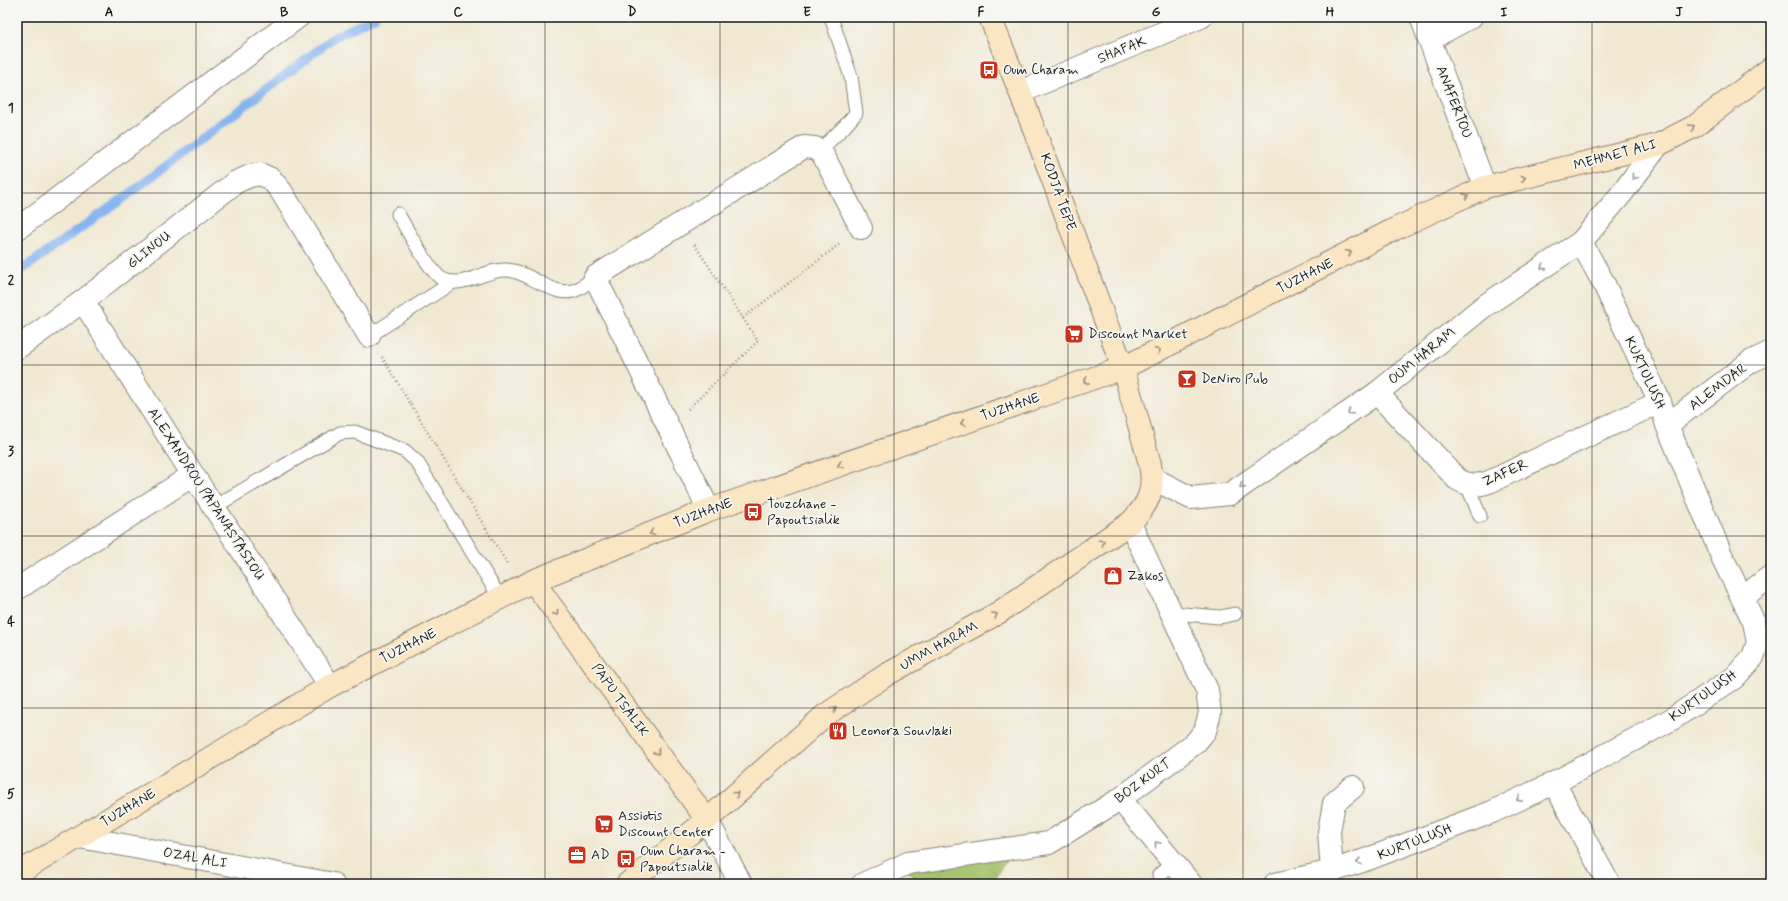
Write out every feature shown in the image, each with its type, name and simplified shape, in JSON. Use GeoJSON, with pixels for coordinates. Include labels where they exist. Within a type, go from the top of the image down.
{"type":"FeatureCollection","features":[{"type":"Feature","properties":{"kind":"street"},"geometry":{"type":"LineString","coordinates":[[17,229],[298,17]]}},
{"type":"Feature","properties":{"kind":"street","name":"KODJA TEPE"},"geometry":{"type":"LineString","coordinates":[[990,17],[1020,92],[1123,368]]}},
{"type":"Feature","properties":{"kind":"street","name":"SHAFAK"},"geometry":{"type":"LineString","coordinates":[[1020,92],[1201,17]]}},
{"type":"Feature","properties":{"kind":"street","name":"ANAFERTOU"},"geometry":{"type":"LineString","coordinates":[[1421,17],[1485,187]]}},
{"type":"Feature","properties":{"kind":"street"},"geometry":{"type":"LineString","coordinates":[[1430,39],[1471,17]]}},
{"type":"Feature","properties":{"kind":"street","name":"MEHMET ALI"},"geometry":{"type":"LineString","coordinates":[[1485,187],[1658,145],[1695,126],[1771,68]]}},
{"type":"Feature","properties":{"kind":"street","name":"OUM HARAM"},"geometry":{"type":"LineString","coordinates":[[1152,478],[1192,498],[1230,494],[1377,393],[1483,307],[1581,242],[1623,192],[1658,145]]}},
{"type":"Feature","properties":{"kind":"street"},"geometry":{"type":"LineString","coordinates":[[709,510],[595,277],[804,147],[815,148],[819,151],[861,228]]}},
{"type":"Feature","properties":{"kind":"street","name":"GLINOU"},"geometry":{"type":"LineString","coordinates":[[17,348],[83,301],[236,182],[250,176],[260,174],[271,179],[281,191],[369,336]]}},
{"type":"Feature","properties":{"kind":"street","name":"TUZHANE"},"geometry":{"type":"LineString","coordinates":[[17,874],[330,686],[527,584],[709,510],[1123,368],[1395,229],[1485,187]]}},
{"type":"Feature","properties":{"kind":"street","name":"KURTULUSH"},"geometry":{"type":"LineString","coordinates":[[1276,884],[1332,871],[1368,859],[1492,812],[1554,783],[1672,719],[1734,678],[1753,657],[1758,642],[1754,622],[1723,559],[1667,425],[1660,402],[1603,282],[1581,242]]}},
{"type":"Feature","properties":{"kind":"street","name":"ALEXANDROU PAPANASTASIOU"},"geometry":{"type":"LineString","coordinates":[[83,301],[193,475],[330,686]]}},
{"type":"Feature","properties":{"kind":"street","name":"ALEMDAR"},"geometry":{"type":"LineString","coordinates":[[1667,425],[1750,362],[1771,352]]}},
{"type":"Feature","properties":{"kind":"street","name":"UMM HARAM"},"geometry":{"type":"LineString","coordinates":[[627,884],[707,820],[824,716],[886,675],[998,614],[1130,523],[1142,512],[1151,493],[1152,478],[1123,368]]}},
{"type":"Feature","properties":{"kind":"street","name":"ZAFER"},"geometry":{"type":"LineString","coordinates":[[1377,393],[1457,479],[1467,485],[1477,486],[1489,482],[1660,402]]}},
{"type":"Feature","properties":{"kind":"street"},"geometry":{"type":"LineString","coordinates":[[17,589],[193,475]]}},
{"type":"Feature","properties":{"kind":"street","name":"BOZ KURT"},"geometry":{"type":"LineString","coordinates":[[862,884],[908,864],[1048,843],[1120,799],[1195,743],[1205,731],[1210,713],[1207,690],[1130,523]]}},
{"type":"Feature","properties":{"kind":"street"},"geometry":{"type":"LineString","coordinates":[[1742,598],[1771,576]]}},
{"type":"Feature","properties":{"kind":"street","name":"PAPU TSALIK"},"geometry":{"type":"LineString","coordinates":[[527,584],[707,820]]}},
{"type":"Feature","properties":{"kind":"street"},"geometry":{"type":"LineString","coordinates":[[1554,783],[1609,884]]}},
{"type":"Feature","properties":{"kind":"street"},"geometry":{"type":"LineString","coordinates":[[1332,871],[1329,832],[1334,803],[1353,786]]}},
{"type":"Feature","properties":{"kind":"street"},"geometry":{"type":"LineString","coordinates":[[1120,799],[1166,869],[1191,884]]}},
{"type":"Feature","properties":{"kind":"street"},"geometry":{"type":"LineString","coordinates":[[707,820],[741,884]]}},
{"type":"Feature","properties":{"kind":"street","name":"OZAL ALI"},"geometry":{"type":"LineString","coordinates":[[80,837],[333,884]]}},
{"type":"Feature","properties":{"kind":"lane"},"geometry":{"type":"LineString","coordinates":[[819,151],[844,128],[856,113],[851,77],[831,17]]}},
{"type":"Feature","properties":{"kind":"lane"},"geometry":{"type":"LineString","coordinates":[[398,214],[433,269],[442,279],[453,282]]}},
{"type":"Feature","properties":{"kind":"lane"},"geometry":{"type":"LineString","coordinates":[[369,336],[453,282],[505,270],[519,271],[553,290],[564,292],[576,290],[595,277]]}},
{"type":"Feature","properties":{"kind":"lane"},"geometry":{"type":"LineString","coordinates":[[214,507],[340,433],[355,432],[405,450],[417,462],[500,598]]}},
{"type":"Feature","properties":{"kind":"lane"},"geometry":{"type":"LineString","coordinates":[[1467,485],[1480,516]]}},
{"type":"Feature","properties":{"kind":"lane"},"geometry":{"type":"LineString","coordinates":[[1172,613],[1220,617],[1236,614]]}},
{"type":"Feature","properties":{"kind":"path"},"geometry":{"type":"LineString","coordinates":[[669,427],[758,341],[681,224]]}},
{"type":"Feature","properties":{"kind":"path"},"geometry":{"type":"LineString","coordinates":[[743,318],[861,228]]}},
{"type":"Feature","properties":{"kind":"path"},"geometry":{"type":"LineString","coordinates":[[369,336],[527,584]]}},
{"type":"Feature","properties":{"kind":"green space"},"geometry":{"type":"Polygon","coordinates":[[[1014,849],[990,884],[920,884],[903,865],[1014,849]]]}},
{"type":"Feature","properties":{"kind":"waterway"},"geometry":{"type":"LineString","coordinates":[[17,273],[128,195],[336,36],[375,17]]}},
{"type":"Feature","properties":{"kind":"place","name":"Oum Charam"},"geometry":{"type":"Point","coordinates":[989,70]}},
{"type":"Feature","properties":{"kind":"place","name":"Discount Market"},"geometry":{"type":"Point","coordinates":[1074,334]}},
{"type":"Feature","properties":{"kind":"place","name":"DeNiro Pub"},"geometry":{"type":"Point","coordinates":[1187,379]}},
{"type":"Feature","properties":{"kind":"place","name":"Touzchane - Papoutsialik"},"geometry":{"type":"Point","coordinates":[753,512]}},
{"type":"Feature","properties":{"kind":"place","name":"Zakos"},"geometry":{"type":"Point","coordinates":[1113,576]}},
{"type":"Feature","properties":{"kind":"place","name":"Leonora Souvlaki"},"geometry":{"type":"Point","coordinates":[838,731]}},
{"type":"Feature","properties":{"kind":"place","name":"Assiotis Discount Center"},"geometry":{"type":"Point","coordinates":[604,824]}},
{"type":"Feature","properties":{"kind":"place","name":"AD"},"geometry":{"type":"Point","coordinates":[577,855]}},
{"type":"Feature","properties":{"kind":"place","name":"Oum Charam - Papoutsialik"},"geometry":{"type":"Point","coordinates":[626,859]}}]}
